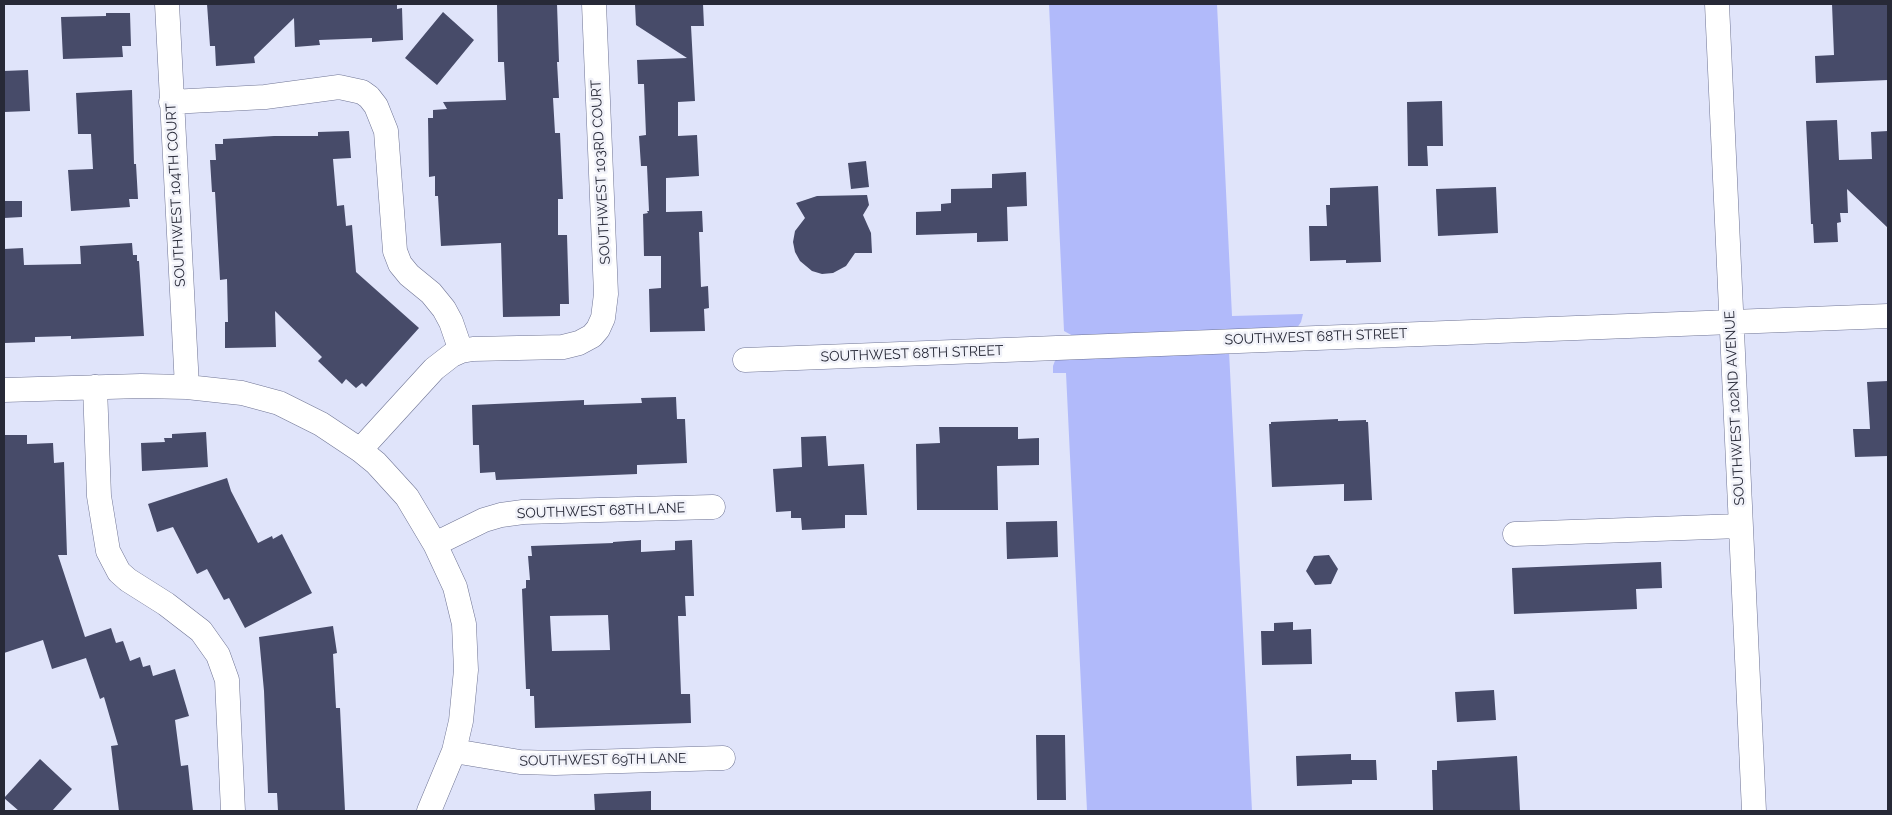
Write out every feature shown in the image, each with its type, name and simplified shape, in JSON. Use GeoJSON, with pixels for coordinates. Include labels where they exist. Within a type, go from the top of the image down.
{"type":"FeatureCollection","features":[{"type":"Feature","properties":{"kind":"street","name":"SOUTHWEST 104TH COURT"},"geometry":{"type":"LineString","coordinates":[[166,4],[187,387]]}},
{"type":"Feature","properties":{"kind":"street","name":"SOUTHWEST 103RD COURT"},"geometry":{"type":"LineString","coordinates":[[461,350],[563,347],[579,343],[592,336],[603,318],[606,294],[594,4]]}},
{"type":"Feature","properties":{"kind":"street","name":"SOUTHWEST 102ND AVENUE"},"geometry":{"type":"LineString","coordinates":[[1717,4],[1754,811]]}},
{"type":"Feature","properties":{"kind":"street"},"geometry":{"type":"LineString","coordinates":[[171,102],[265,97],[339,87],[362,92],[376,106],[386,131],[395,251],[400,264],[409,275],[431,293],[444,309],[461,350],[434,369],[360,450]]}},
{"type":"Feature","properties":{"kind":"street","name":"SOUTHWEST 68TH STREET"},"geometry":{"type":"LineString","coordinates":[[745,360],[1888,316]]}},
{"type":"Feature","properties":{"kind":"street"},"geometry":{"type":"LineString","coordinates":[[94,387],[98,496],[108,551],[118,572],[195,626],[209,640],[218,654],[227,680],[233,811]]}},
{"type":"Feature","properties":{"kind":"street"},"geometry":{"type":"LineString","coordinates":[[4,390],[94,387],[187,387],[242,393],[279,403],[321,424],[376,463],[407,497],[435,544],[455,587],[461,608],[466,640],[466,670],[461,722],[454,751],[429,811]]}},
{"type":"Feature","properties":{"kind":"street","name":"SOUTHWEST 68TH LANE"},"geometry":{"type":"LineString","coordinates":[[435,544],[484,520],[523,512],[713,507]]}},
{"type":"Feature","properties":{"kind":"street"},"geometry":{"type":"LineString","coordinates":[[1515,534],[1740,526]]}},
{"type":"Feature","properties":{"kind":"street","name":"SOUTHWEST 69TH LANE"},"geometry":{"type":"LineString","coordinates":[[454,751],[520,762],[555,763],[723,758]]}},
{"type":"Feature","properties":{"kind":"shaded area"},"geometry":{"type":"Polygon","coordinates":[[[1049,4],[1217,4],[1232,316],[1303,314],[1297,328],[1075,337],[1064,331],[1049,4]]]}},
{"type":"Feature","properties":{"kind":"shaded area"},"geometry":{"type":"Polygon","coordinates":[[[1229,351],[1252,811],[1087,811],[1066,373],[1053,373],[1053,366],[1056,358],[1229,351]]]}},
{"type":"Feature","properties":{"kind":"building"},"geometry":{"type":"Polygon","coordinates":[[[207,4],[397,4],[397,9],[402,8],[403,40],[372,42],[372,38],[319,40],[320,45],[295,47],[294,18],[254,57],[255,63],[216,66],[215,46],[210,46],[207,4]]]}},
{"type":"Feature","properties":{"kind":"building"},"geometry":{"type":"Polygon","coordinates":[[[497,4],[557,4],[559,98],[553,98],[555,133],[560,133],[563,199],[558,199],[558,235],[567,235],[569,304],[560,304],[560,316],[503,317],[501,243],[441,246],[438,196],[435,196],[435,176],[429,177],[428,118],[433,118],[433,110],[447,109],[443,102],[506,100],[504,62],[498,62],[497,4]]]}},
{"type":"Feature","properties":{"kind":"building"},"geometry":{"type":"Polygon","coordinates":[[[635,4],[703,4],[704,26],[691,26],[695,101],[678,102],[678,136],[697,135],[699,176],[666,178],[666,212],[702,211],[703,232],[699,232],[701,287],[708,286],[709,308],[704,309],[705,331],[650,332],[649,289],[661,288],[661,256],[644,256],[643,214],[649,211],[647,166],[641,166],[639,136],[646,135],[644,84],[638,84],[637,60],[687,58],[636,25],[635,4]]]}},
{"type":"Feature","properties":{"kind":"building"},"geometry":{"type":"Polygon","coordinates":[[[1832,4],[1888,4],[1888,80],[1816,83],[1815,56],[1834,55],[1832,4]]]}},
{"type":"Feature","properties":{"kind":"building"},"geometry":{"type":"Polygon","coordinates":[[[443,12],[474,40],[437,85],[405,58],[443,12]]]}},
{"type":"Feature","properties":{"kind":"building"},"geometry":{"type":"Polygon","coordinates":[[[106,13],[130,13],[131,46],[122,46],[123,57],[63,59],[61,17],[106,16],[106,13]]]}},
{"type":"Feature","properties":{"kind":"building"},"geometry":{"type":"Polygon","coordinates":[[[28,70],[30,111],[4,112],[4,71],[28,70]]]}},
{"type":"Feature","properties":{"kind":"building"},"geometry":{"type":"Polygon","coordinates":[[[132,90],[134,164],[136,164],[138,199],[129,199],[130,207],[71,211],[68,170],[93,169],[91,134],[78,134],[76,93],[132,90]]]}},
{"type":"Feature","properties":{"kind":"building"},"geometry":{"type":"Polygon","coordinates":[[[1442,101],[1443,146],[1427,146],[1428,166],[1408,166],[1407,102],[1442,101]]]}},
{"type":"Feature","properties":{"kind":"building"},"geometry":{"type":"Polygon","coordinates":[[[1837,120],[1839,160],[1872,159],[1871,132],[1888,131],[1888,228],[1847,189],[1848,213],[1840,213],[1841,222],[1837,223],[1838,242],[1814,243],[1813,224],[1811,224],[1806,121],[1837,120]]]}},
{"type":"Feature","properties":{"kind":"building"},"geometry":{"type":"Polygon","coordinates":[[[349,131],[351,158],[333,159],[337,206],[344,205],[346,226],[352,225],[356,272],[419,328],[366,387],[362,383],[356,388],[346,379],[342,384],[318,361],[322,357],[275,311],[276,347],[225,348],[225,322],[228,322],[227,279],[220,280],[215,192],[212,192],[210,160],[216,160],[215,144],[223,144],[223,139],[318,136],[318,132],[349,131]]]}},
{"type":"Feature","properties":{"kind":"building"},"geometry":{"type":"Polygon","coordinates":[[[866,161],[869,187],[851,189],[848,163],[866,161]]]}},
{"type":"Feature","properties":{"kind":"building"},"geometry":{"type":"Polygon","coordinates":[[[1026,172],[1027,206],[1007,207],[1008,241],[977,242],[977,233],[916,235],[916,212],[941,211],[941,204],[951,203],[951,189],[992,188],[992,174],[1026,172]]]}},
{"type":"Feature","properties":{"kind":"building"},"geometry":{"type":"Polygon","coordinates":[[[1378,186],[1381,262],[1346,263],[1346,260],[1310,261],[1309,226],[1327,226],[1326,205],[1330,205],[1330,188],[1378,186]]]}},
{"type":"Feature","properties":{"kind":"building"},"geometry":{"type":"Polygon","coordinates":[[[1496,187],[1498,233],[1438,236],[1436,189],[1496,187]]]}},
{"type":"Feature","properties":{"kind":"building"},"geometry":{"type":"Polygon","coordinates":[[[867,195],[869,205],[863,215],[871,233],[872,253],[855,253],[846,266],[833,273],[822,274],[812,271],[800,261],[795,252],[793,242],[795,231],[805,218],[796,203],[817,196],[867,195]]]}},
{"type":"Feature","properties":{"kind":"building"},"geometry":{"type":"Polygon","coordinates":[[[4,201],[22,201],[22,217],[4,218],[4,201]]]}},
{"type":"Feature","properties":{"kind":"building"},"geometry":{"type":"Polygon","coordinates":[[[132,243],[133,255],[137,255],[137,261],[139,261],[144,336],[71,339],[71,336],[35,337],[35,342],[4,343],[4,249],[23,248],[24,265],[81,264],[80,246],[132,243]]]}},
{"type":"Feature","properties":{"kind":"building"},"geometry":{"type":"Polygon","coordinates":[[[1888,381],[1888,456],[1855,457],[1853,429],[1870,429],[1867,382],[1888,381]]]}},
{"type":"Feature","properties":{"kind":"building"},"geometry":{"type":"Polygon","coordinates":[[[676,397],[677,419],[685,419],[687,463],[637,465],[637,474],[496,480],[495,472],[480,473],[479,445],[473,445],[472,405],[584,400],[584,405],[642,403],[641,398],[676,397]]]}},
{"type":"Feature","properties":{"kind":"building"},"geometry":{"type":"Polygon","coordinates":[[[1338,419],[1338,421],[1366,420],[1368,422],[1372,500],[1344,501],[1344,484],[1272,487],[1269,424],[1271,422],[1338,419]]]}},
{"type":"Feature","properties":{"kind":"building"},"geometry":{"type":"Polygon","coordinates":[[[939,427],[1018,427],[1018,439],[1039,438],[1039,465],[997,466],[998,510],[917,510],[916,444],[940,443],[939,427]]]}},
{"type":"Feature","properties":{"kind":"building"},"geometry":{"type":"Polygon","coordinates":[[[206,432],[208,467],[142,471],[141,443],[165,442],[164,438],[172,438],[172,434],[206,432]]]}},
{"type":"Feature","properties":{"kind":"building"},"geometry":{"type":"Polygon","coordinates":[[[4,435],[27,435],[27,444],[53,443],[54,463],[64,462],[67,555],[58,555],[85,637],[111,628],[116,643],[123,641],[130,661],[140,657],[143,667],[150,665],[153,676],[175,669],[189,716],[175,720],[181,766],[188,765],[193,811],[119,811],[111,746],[118,745],[104,697],[100,699],[86,658],[52,669],[43,640],[4,653],[4,435]]]}},
{"type":"Feature","properties":{"kind":"building"},"geometry":{"type":"Polygon","coordinates":[[[826,436],[828,466],[864,464],[867,515],[845,515],[845,528],[802,530],[801,518],[791,518],[791,511],[776,512],[773,469],[802,467],[801,437],[826,436]]]}},
{"type":"Feature","properties":{"kind":"building"},"geometry":{"type":"Polygon","coordinates":[[[227,478],[231,491],[258,543],[272,536],[273,539],[282,534],[312,593],[245,628],[229,598],[224,600],[207,569],[197,574],[173,527],[157,532],[148,504],[227,478]]]}},
{"type":"Feature","properties":{"kind":"building"},"geometry":{"type":"Polygon","coordinates":[[[1057,521],[1058,557],[1007,559],[1006,522],[1057,521]]]}},
{"type":"Feature","properties":{"kind":"building"},"geometry":{"type":"Polygon","coordinates":[[[641,540],[641,552],[675,550],[675,541],[692,540],[694,596],[685,596],[686,616],[678,616],[681,694],[690,694],[691,723],[535,728],[534,696],[530,696],[530,689],[526,689],[522,589],[526,588],[526,580],[530,580],[528,556],[532,556],[531,546],[641,540]],[[608,615],[550,616],[552,651],[610,650],[608,615]]]}},
{"type":"Feature","properties":{"kind":"building"},"geometry":{"type":"Polygon","coordinates":[[[1329,555],[1338,569],[1331,584],[1315,585],[1306,571],[1314,556],[1329,555]]]}},
{"type":"Feature","properties":{"kind":"building"},"geometry":{"type":"Polygon","coordinates":[[[1661,562],[1662,588],[1636,589],[1637,609],[1514,614],[1512,568],[1661,562]]]}},
{"type":"Feature","properties":{"kind":"building"},"geometry":{"type":"Polygon","coordinates":[[[1293,622],[1293,630],[1311,629],[1312,664],[1262,665],[1261,631],[1274,631],[1274,623],[1293,622]]]}},
{"type":"Feature","properties":{"kind":"building"},"geometry":{"type":"Polygon","coordinates":[[[333,626],[337,653],[333,654],[336,708],[340,708],[345,811],[278,811],[277,793],[268,793],[264,691],[259,637],[333,626]]]}},
{"type":"Feature","properties":{"kind":"building"},"geometry":{"type":"Polygon","coordinates":[[[1494,690],[1496,720],[1457,722],[1455,692],[1494,690]]]}},
{"type":"Feature","properties":{"kind":"building"},"geometry":{"type":"Polygon","coordinates":[[[1036,735],[1065,735],[1066,800],[1037,800],[1036,735]]]}},
{"type":"Feature","properties":{"kind":"building"},"geometry":{"type":"Polygon","coordinates":[[[1351,754],[1351,760],[1376,760],[1377,780],[1352,780],[1352,784],[1297,786],[1296,756],[1351,754]]]}},
{"type":"Feature","properties":{"kind":"building"},"geometry":{"type":"Polygon","coordinates":[[[1517,756],[1520,811],[1433,811],[1432,770],[1437,770],[1437,761],[1517,756]]]}},
{"type":"Feature","properties":{"kind":"building"},"geometry":{"type":"Polygon","coordinates":[[[40,759],[72,789],[52,811],[19,811],[4,798],[40,759]]]}},
{"type":"Feature","properties":{"kind":"building"},"geometry":{"type":"Polygon","coordinates":[[[651,791],[651,811],[595,811],[594,794],[651,791]]]}}]}
